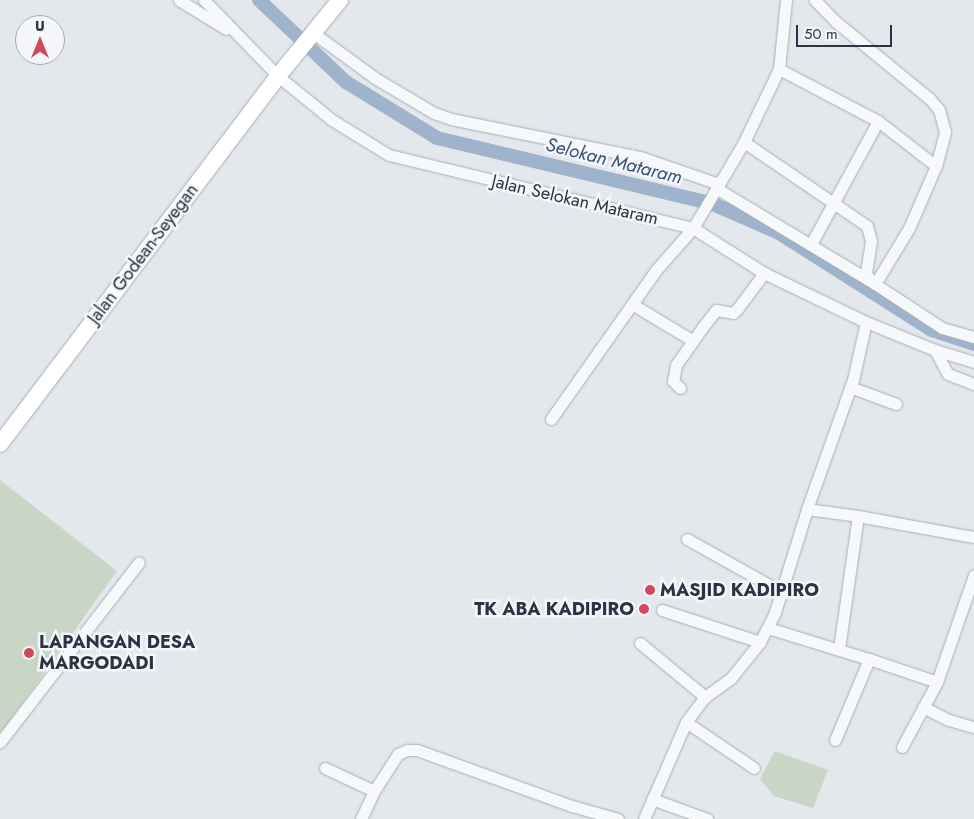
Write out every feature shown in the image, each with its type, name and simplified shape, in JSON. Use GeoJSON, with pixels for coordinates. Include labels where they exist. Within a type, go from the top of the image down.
{"type":"FeatureCollection","features":[{"type":"Feature","properties":{"kind":"main road","name":"Jalan Godean-Seyegan"},"geometry":{"type":"LineString","coordinates":[[0,444],[310,34],[340,0]]}},
{"type":"Feature","properties":{"kind":"street"},"geometry":{"type":"LineString","coordinates":[[179,0],[241,38]]}},
{"type":"Feature","properties":{"kind":"street","name":"Jalan Selokan Mataram"},"geometry":{"type":"LineString","coordinates":[[204,0],[241,38],[283,70],[332,120],[389,155],[693,228],[764,273],[866,322],[935,350],[974,362]]}},
{"type":"Feature","properties":{"kind":"street"},"geometry":{"type":"LineString","coordinates":[[551,419],[656,270],[693,228],[744,142],[779,69],[786,0]]}},
{"type":"Feature","properties":{"kind":"street"},"geometry":{"type":"LineString","coordinates":[[815,0],[835,22],[930,100],[939,110],[945,132],[936,166],[909,228],[875,284]]}},
{"type":"Feature","properties":{"kind":"street"},"geometry":{"type":"LineString","coordinates":[[310,34],[375,78],[434,112],[451,118],[640,157],[716,188],[811,244],[942,328],[974,337]]}},
{"type":"Feature","properties":{"kind":"street"},"geometry":{"type":"LineString","coordinates":[[779,69],[878,121],[936,166]]}},
{"type":"Feature","properties":{"kind":"street"},"geometry":{"type":"LineString","coordinates":[[811,244],[878,121]]}},
{"type":"Feature","properties":{"kind":"street"},"geometry":{"type":"LineString","coordinates":[[744,142],[867,226],[871,240],[866,271],[867,276],[875,284]]}},
{"type":"Feature","properties":{"kind":"street"},"geometry":{"type":"LineString","coordinates":[[680,388],[674,381],[673,376],[676,365],[693,341],[716,310],[733,313],[764,273]]}},
{"type":"Feature","properties":{"kind":"street"},"geometry":{"type":"LineString","coordinates":[[632,304],[693,341]]}},
{"type":"Feature","properties":{"kind":"street"},"geometry":{"type":"LineString","coordinates":[[644,819],[686,722],[705,697],[731,678],[760,642],[768,628],[782,592],[807,509],[850,387],[866,322]]}},
{"type":"Feature","properties":{"kind":"street"},"geometry":{"type":"LineString","coordinates":[[935,350],[948,374],[974,384]]}},
{"type":"Feature","properties":{"kind":"street"},"geometry":{"type":"LineString","coordinates":[[850,387],[896,404]]}},
{"type":"Feature","properties":{"kind":"street"},"geometry":{"type":"LineString","coordinates":[[807,509],[858,516],[974,537]]}},
{"type":"Feature","properties":{"kind":"street"},"geometry":{"type":"LineString","coordinates":[[839,649],[858,516]]}},
{"type":"Feature","properties":{"kind":"street"},"geometry":{"type":"LineString","coordinates":[[687,539],[782,592]]}},
{"type":"Feature","properties":{"kind":"street"},"geometry":{"type":"LineString","coordinates":[[0,742],[139,562]]}},
{"type":"Feature","properties":{"kind":"street"},"geometry":{"type":"LineString","coordinates":[[902,747],[937,682],[974,575]]}},
{"type":"Feature","properties":{"kind":"street"},"geometry":{"type":"LineString","coordinates":[[662,610],[760,642]]}},
{"type":"Feature","properties":{"kind":"street"},"geometry":{"type":"LineString","coordinates":[[768,628],[869,658],[937,682]]}},
{"type":"Feature","properties":{"kind":"street"},"geometry":{"type":"LineString","coordinates":[[640,643],[705,697]]}},
{"type":"Feature","properties":{"kind":"street"},"geometry":{"type":"LineString","coordinates":[[835,740],[869,658]]}},
{"type":"Feature","properties":{"kind":"street"},"geometry":{"type":"LineString","coordinates":[[923,707],[950,720],[974,727]]}},
{"type":"Feature","properties":{"kind":"street"},"geometry":{"type":"LineString","coordinates":[[686,722],[754,768]]}},
{"type":"Feature","properties":{"kind":"street"},"geometry":{"type":"LineString","coordinates":[[361,819],[374,791],[398,754],[407,750],[417,750],[572,806],[618,819]]}},
{"type":"Feature","properties":{"kind":"street"},"geometry":{"type":"LineString","coordinates":[[324,768],[374,791]]}},
{"type":"Feature","properties":{"kind":"street"},"geometry":{"type":"LineString","coordinates":[[652,799],[707,819]]}},
{"type":"Feature","properties":{"kind":"green space","name":"LAPANGAN DESA MARGODADI"},"geometry":{"type":"Polygon","coordinates":[[[0,480],[117,571],[0,735],[0,480]]]}},
{"type":"Feature","properties":{"kind":"green space"},"geometry":{"type":"Polygon","coordinates":[[[775,751],[828,770],[813,808],[774,796],[760,779],[775,751]]]}},
{"type":"Feature","properties":{"kind":"waterway","name":"Selokan Mataram"},"geometry":{"type":"LineString","coordinates":[[259,0],[346,82],[437,138],[713,204],[779,233],[932,330],[974,344]]}},
{"type":"Feature","properties":{"kind":"place","name":"MASJID KADIPIRO"},"geometry":{"type":"Point","coordinates":[650,590]}},
{"type":"Feature","properties":{"kind":"place","name":"TK ABA KADIPIRO"},"geometry":{"type":"Point","coordinates":[644,609]}},
{"type":"Feature","properties":{"kind":"place","name":"LAPANGAN DESA MARGODADI"},"geometry":{"type":"Point","coordinates":[29,653]}}]}
